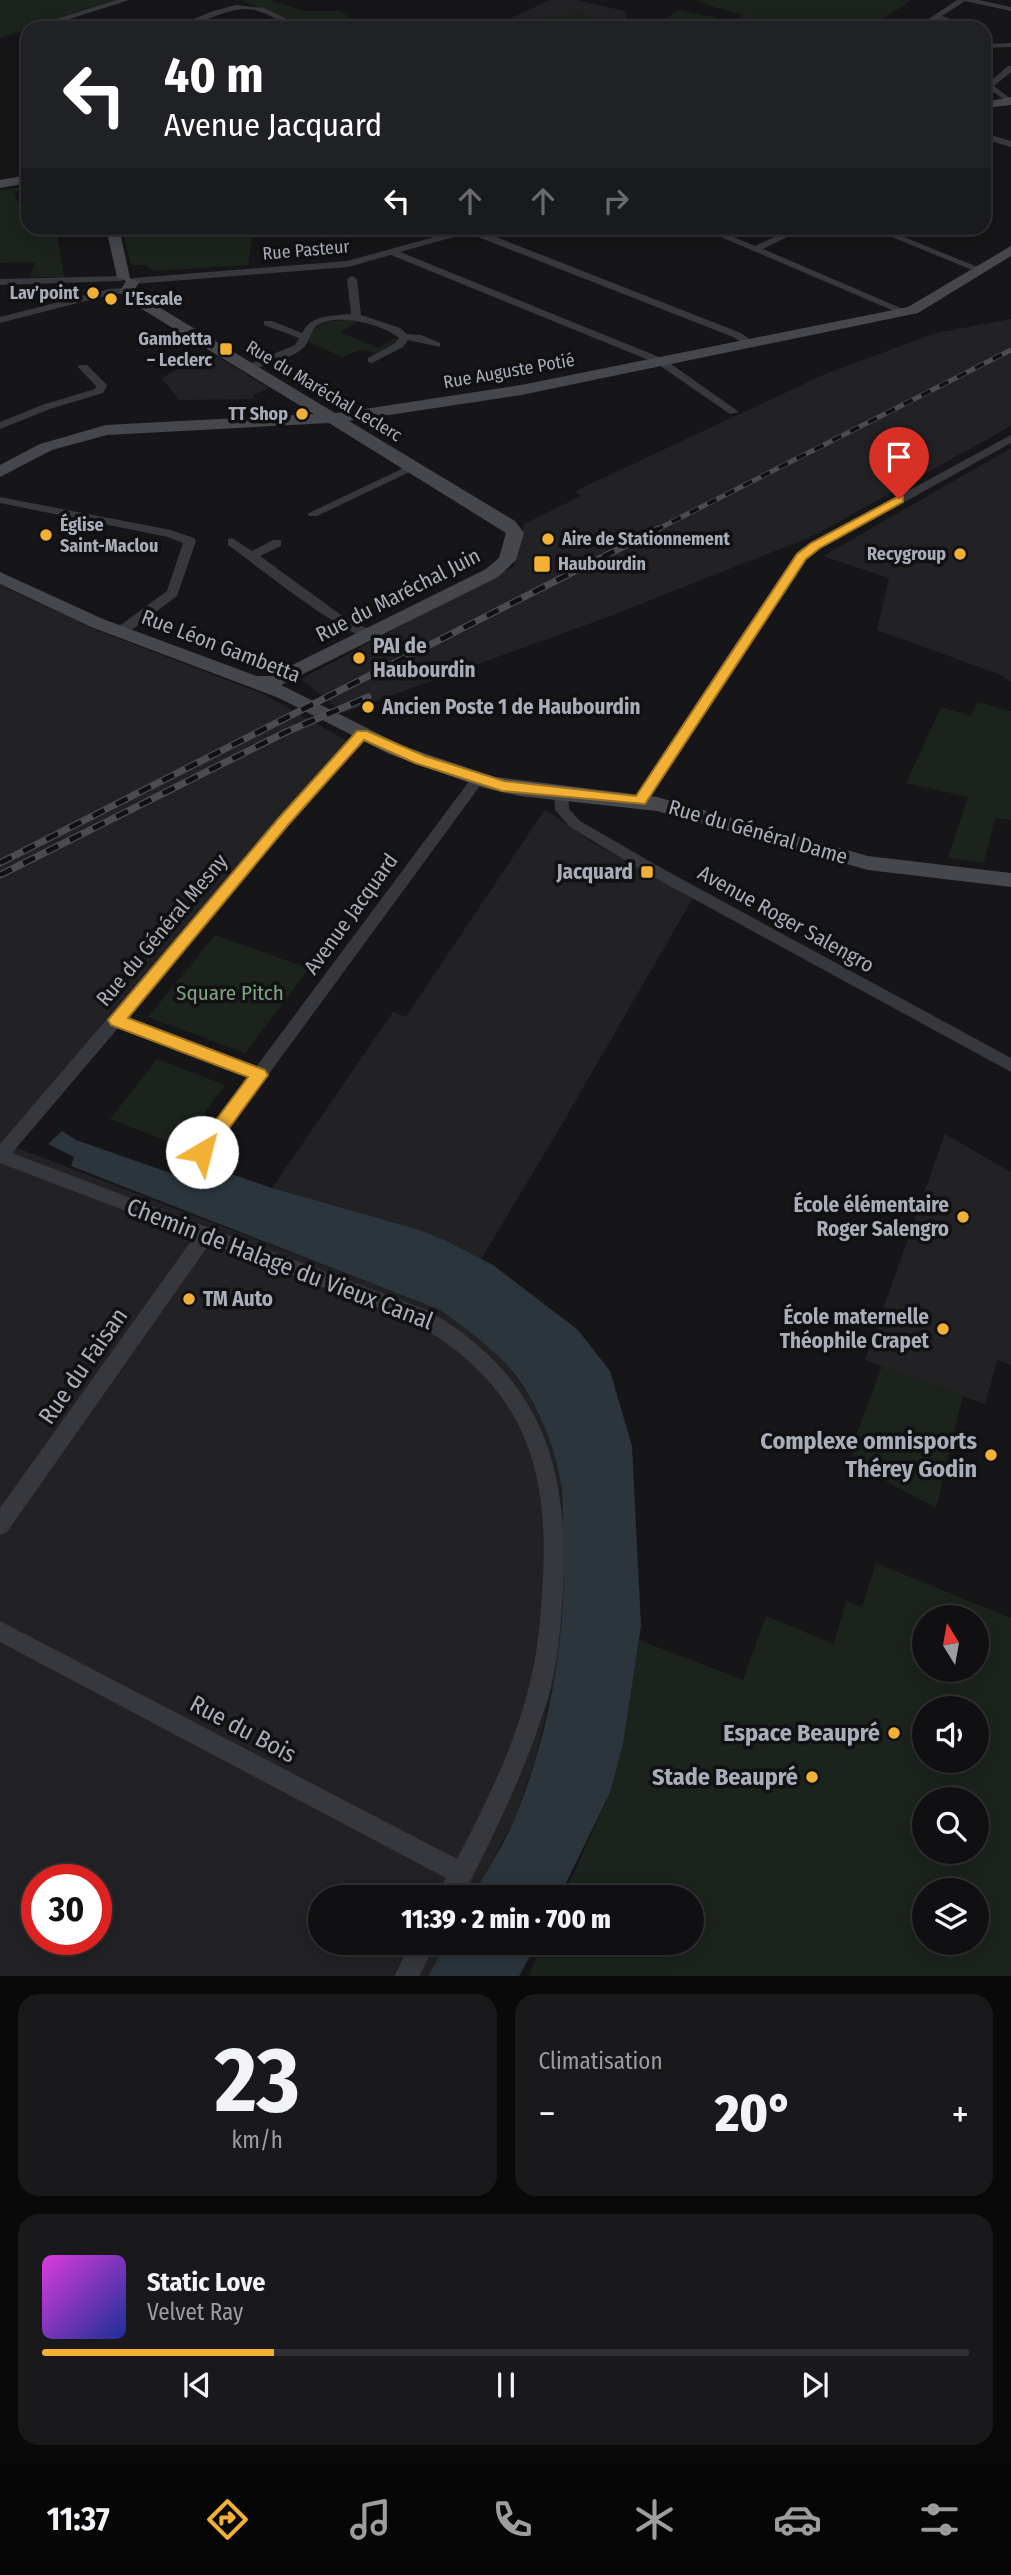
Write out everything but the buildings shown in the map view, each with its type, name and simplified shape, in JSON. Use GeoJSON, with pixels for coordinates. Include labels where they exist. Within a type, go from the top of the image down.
{"type":"FeatureCollection","features":[{"type":"Feature","properties":{"kind":"street"},"geometry":{"type":"LineString","coordinates":[[69,21],[124,0]]}},
{"type":"Feature","properties":{"kind":"street"},"geometry":{"type":"LineString","coordinates":[[930,21],[962,0]]}},
{"type":"Feature","properties":{"kind":"street"},"geometry":{"type":"LineString","coordinates":[[968,0],[1011,9]]}},
{"type":"Feature","properties":{"kind":"street"},"geometry":{"type":"LineString","coordinates":[[196,21],[231,9],[246,7],[262,10],[285,21]]}},
{"type":"Feature","properties":{"kind":"street"},"geometry":{"type":"LineString","coordinates":[[937,17],[949,21]]}},
{"type":"Feature","properties":{"kind":"street"},"geometry":{"type":"LineString","coordinates":[[991,46],[1011,45]]}},
{"type":"Feature","properties":{"kind":"street"},"geometry":{"type":"LineString","coordinates":[[991,84],[1011,68]]}},
{"type":"Feature","properties":{"kind":"street"},"geometry":{"type":"LineString","coordinates":[[991,87],[1010,101]]}},
{"type":"Feature","properties":{"kind":"street"},"geometry":{"type":"LineString","coordinates":[[991,104],[1010,101]]}},
{"type":"Feature","properties":{"kind":"street"},"geometry":{"type":"LineString","coordinates":[[991,138],[1011,144]]}},
{"type":"Feature","properties":{"kind":"street"},"geometry":{"type":"LineString","coordinates":[[0,185],[21,182]]}},
{"type":"Feature","properties":{"kind":"street"},"geometry":{"type":"LineString","coordinates":[[0,320],[109,292],[127,282],[114,235]]}},
{"type":"Feature","properties":{"kind":"street","name":"Rue Pasteur"},"geometry":{"type":"LineString","coordinates":[[0,282],[127,282],[336,265],[394,253],[452,235]]}},
{"type":"Feature","properties":{"kind":"street"},"geometry":{"type":"LineString","coordinates":[[487,235],[737,335],[750,343]]}},
{"type":"Feature","properties":{"kind":"street"},"geometry":{"type":"LineString","coordinates":[[722,235],[905,312]]}},
{"type":"Feature","properties":{"kind":"street"},"geometry":{"type":"LineString","coordinates":[[756,249],[786,235]]}},
{"type":"Feature","properties":{"kind":"street"},"geometry":{"type":"LineString","coordinates":[[892,235],[980,270]]}},
{"type":"Feature","properties":{"kind":"street","name":"Rue Auguste Potié"},"geometry":{"type":"LineString","coordinates":[[0,472],[46,447],[106,430],[332,418],[521,390],[905,312],[924,306],[1011,250]]}},
{"type":"Feature","properties":{"kind":"street"},"geometry":{"type":"LineString","coordinates":[[394,253],[660,360],[734,412]]}},
{"type":"Feature","properties":{"kind":"street"},"geometry":{"type":"LineString","coordinates":[[352,279],[356,317]]}},
{"type":"Feature","properties":{"kind":"street","name":"Rue du Maréchal Leclerc"},"geometry":{"type":"LineString","coordinates":[[127,282],[132,297],[512,528]]}},
{"type":"Feature","properties":{"kind":"street"},"geometry":{"type":"LineString","coordinates":[[248,368],[297,349],[308,327],[319,321],[356,317],[386,326],[405,337],[417,337],[436,345]]}},
{"type":"Feature","properties":{"kind":"street"},"geometry":{"type":"LineString","coordinates":[[268,323],[304,337]]}},
{"type":"Feature","properties":{"kind":"street"},"geometry":{"type":"LineString","coordinates":[[372,360],[403,342],[405,337]]}},
{"type":"Feature","properties":{"kind":"street"},"geometry":{"type":"LineString","coordinates":[[0,426],[52,405],[96,393],[101,388],[101,383],[83,367]]}},
{"type":"Feature","properties":{"kind":"street"},"geometry":{"type":"LineString","coordinates":[[640,801],[737,649],[805,552],[1011,438]]}},
{"type":"Feature","properties":{"kind":"street"},"geometry":{"type":"LineString","coordinates":[[313,514],[414,466]]}},
{"type":"Feature","properties":{"kind":"street"},"geometry":{"type":"LineString","coordinates":[[0,500],[190,541],[173,593],[120,632]]}},
{"type":"Feature","properties":{"kind":"street","name":"Rue du Maréchal Juin"},"geometry":{"type":"LineString","coordinates":[[235,675],[271,682],[299,671],[501,567],[509,557],[515,536],[512,528]]}},
{"type":"Feature","properties":{"kind":"street"},"geometry":{"type":"LineString","coordinates":[[232,542],[337,618],[368,635]]}},
{"type":"Feature","properties":{"kind":"street"},"geometry":{"type":"LineString","coordinates":[[251,556],[277,543]]}},
{"type":"Feature","properties":{"kind":"street","name":"Rue Léon Gambetta"},"geometry":{"type":"LineString","coordinates":[[0,577],[120,632],[290,696],[355,731]]}},
{"type":"Feature","properties":{"kind":"street","name":"Rue Léon Gambetta"},"geometry":{"type":"LineString","coordinates":[[299,671],[295,679],[297,686],[355,731]]}},
{"type":"Feature","properties":{"kind":"street","name":"Rue du Général Dame"},"geometry":{"type":"LineString","coordinates":[[355,731],[420,760],[511,788],[640,801],[676,808],[868,863],[1011,880]]}},
{"type":"Feature","properties":{"kind":"street","name":"Rue du Général Mesny"},"geometry":{"type":"LineString","coordinates":[[0,1156],[265,843],[355,731]]}},
{"type":"Feature","properties":{"kind":"street","name":"Avenue Jacquard"},"geometry":{"type":"LineString","coordinates":[[202,1152],[478,779]]}},
{"type":"Feature","properties":{"kind":"street","name":"Avenue Roger Salengro"},"geometry":{"type":"LineString","coordinates":[[561,793],[560,806],[565,815],[597,837],[1011,1066]]}},
{"type":"Feature","properties":{"kind":"street"},"geometry":{"type":"LineString","coordinates":[[117,1020],[259,1075]]}},
{"type":"Feature","properties":{"kind":"street","name":"Chemin de Halage du Vieux Canal"},"geometry":{"type":"LineString","coordinates":[[0,1156],[422,1317],[449,1331],[485,1363],[510,1391],[535,1434],[547,1469],[555,1529],[547,1652],[537,1699],[517,1752],[455,1885]]}},
{"type":"Feature","properties":{"kind":"street","name":"Rue du Faisan"},"geometry":{"type":"LineString","coordinates":[[0,1525],[205,1236]]}},
{"type":"Feature","properties":{"kind":"street","name":"Rue du Bois"},"geometry":{"type":"LineString","coordinates":[[0,1631],[461,1874]]}},
{"type":"Feature","properties":{"kind":"street"},"geometry":{"type":"LineString","coordinates":[[406,1976],[417,1955]]}},
{"type":"Feature","properties":{"kind":"shaded area"},"geometry":{"type":"Polygon","coordinates":[[[550,0],[576,0],[625,11],[628,21],[602,19],[504,21],[550,0]]]}},
{"type":"Feature","properties":{"kind":"shaded area"},"geometry":{"type":"Polygon","coordinates":[[[745,14],[782,21],[732,21],[745,14]]]}},
{"type":"Feature","properties":{"kind":"shaded area"},"geometry":{"type":"Polygon","coordinates":[[[1011,319],[1011,426],[813,536],[608,617],[343,713],[301,679],[514,566],[524,524],[581,496],[575,491],[825,374],[936,333],[1011,319]]]}},
{"type":"Feature","properties":{"kind":"shaded area"},"geometry":{"type":"Polygon","coordinates":[[[205,353],[211,353],[269,388],[253,395],[256,399],[179,400],[162,378],[205,353]]]}},
{"type":"Feature","properties":{"kind":"shaded area"},"geometry":{"type":"Polygon","coordinates":[[[1011,448],[1011,682],[1001,675],[877,630],[889,578],[823,556],[1011,448]]]}},
{"type":"Feature","properties":{"kind":"shaded area"},"geometry":{"type":"Polygon","coordinates":[[[0,585],[99,631],[263,694],[353,744],[10,1145],[440,1310],[483,1340],[527,1392],[550,1441],[561,1480],[565,1576],[559,1660],[537,1753],[515,1819],[479,1885],[308,1885],[308,1955],[440,1955],[428,1976],[0,1976],[0,585]]]}},
{"type":"Feature","properties":{"kind":"shaded area"},"geometry":{"type":"Polygon","coordinates":[[[545,809],[592,842],[693,898],[481,1259],[417,1229],[272,1188],[393,1012],[406,1017],[545,809]]]}},
{"type":"Feature","properties":{"kind":"shaded area"},"geometry":{"type":"Polygon","coordinates":[[[62,1131],[76,1140],[179,1176],[208,1166],[272,1188],[417,1229],[493,1265],[578,1330],[610,1371],[632,1446],[641,1626],[623,1744],[610,1793],[565,1885],[479,1885],[511,1828],[539,1748],[555,1677],[563,1604],[561,1484],[547,1434],[520,1381],[489,1347],[440,1310],[71,1166],[74,1157],[48,1144],[62,1131]]]}},
{"type":"Feature","properties":{"kind":"shaded area"},"geometry":{"type":"Polygon","coordinates":[[[945,1134],[1011,1172],[1011,1365],[997,1360],[985,1404],[865,1360],[945,1134]]]}},
{"type":"Feature","properties":{"kind":"shaded area"},"geometry":{"type":"Polygon","coordinates":[[[440,1955],[530,1955],[519,1976],[428,1976],[440,1955]]]}},
{"type":"Feature","properties":{"kind":"green space"},"geometry":{"type":"Polygon","coordinates":[[[0,0],[120,0],[54,21],[21,21],[21,31],[0,38],[0,0]]]}},
{"type":"Feature","properties":{"kind":"green space"},"geometry":{"type":"Polygon","coordinates":[[[241,0],[269,0],[304,11],[341,11],[353,21],[290,21],[241,0]]]}},
{"type":"Feature","properties":{"kind":"green space"},"geometry":{"type":"Polygon","coordinates":[[[697,0],[911,0],[878,21],[776,21],[710,6],[697,0]]]}},
{"type":"Feature","properties":{"kind":"green space"},"geometry":{"type":"Polygon","coordinates":[[[679,10],[717,18],[712,21],[661,21],[679,10]]]}},
{"type":"Feature","properties":{"kind":"green space"},"geometry":{"type":"Polygon","coordinates":[[[576,13],[596,18],[590,21],[538,21],[550,15],[564,19],[576,13]]]}},
{"type":"Feature","properties":{"kind":"green space"},"geometry":{"type":"Polygon","coordinates":[[[21,187],[20,191],[14,193],[18,202],[21,202],[21,235],[57,235],[64,277],[30,277],[35,262],[0,263],[0,190],[21,187]]]}},
{"type":"Feature","properties":{"kind":"green space"},"geometry":{"type":"Polygon","coordinates":[[[124,235],[253,235],[248,265],[154,271],[145,265],[131,265],[124,235]]]}},
{"type":"Feature","properties":{"kind":"green space"},"geometry":{"type":"Polygon","coordinates":[[[361,320],[340,332],[379,348],[396,338],[397,341],[375,353],[362,350],[343,357],[308,342],[311,330],[327,322],[361,320]]]}},
{"type":"Feature","properties":{"kind":"green space"},"geometry":{"type":"Polygon","coordinates":[[[977,702],[1011,711],[1011,820],[995,818],[984,863],[948,858],[968,797],[906,783],[941,707],[971,716],[977,702]]]}},
{"type":"Feature","properties":{"kind":"green space","name":"Square Pitch"},"geometry":{"type":"Polygon","coordinates":[[[215,935],[324,974],[307,971],[245,1053],[148,1017],[215,935]]]}},
{"type":"Feature","properties":{"kind":"green space"},"geometry":{"type":"Polygon","coordinates":[[[157,1059],[225,1085],[179,1146],[110,1119],[157,1059]]]}},
{"type":"Feature","properties":{"kind":"green space"},"geometry":{"type":"Polygon","coordinates":[[[882,1366],[963,1395],[936,1508],[859,1467],[851,1449],[882,1366]]]}},
{"type":"Feature","properties":{"kind":"green space","name":"Stade Beaupré"},"geometry":{"type":"Polygon","coordinates":[[[876,1563],[979,1605],[912,1605],[912,1682],[989,1682],[989,1609],[1011,1618],[1011,1976],[528,1976],[538,1955],[704,1955],[704,1885],[568,1885],[610,1793],[639,1640],[743,1680],[766,1616],[834,1644],[846,1601],[862,1607],[876,1563]]]}},
{"type":"Feature","properties":{"kind":"railway"},"geometry":{"type":"LineString","coordinates":[[654,531],[1011,350]]}},
{"type":"Feature","properties":{"kind":"railway"},"geometry":{"type":"LineString","coordinates":[[0,863],[658,529]]}},
{"type":"Feature","properties":{"kind":"railway"},"geometry":{"type":"LineString","coordinates":[[0,875],[286,732],[368,697]]}},
{"type":"Feature","properties":{"kind":"place","name":"Lav’point"},"geometry":{"type":"Point","coordinates":[93,293]}},
{"type":"Feature","properties":{"kind":"place","name":"L’Escale"},"geometry":{"type":"Point","coordinates":[111,299]}},
{"type":"Feature","properties":{"kind":"place","name":"Gambetta – Leclerc"},"geometry":{"type":"Point","coordinates":[226,349]}},
{"type":"Feature","properties":{"kind":"place","name":"TT Shop"},"geometry":{"type":"Point","coordinates":[302,414]}},
{"type":"Feature","properties":{"kind":"place","name":"Église Saint-Maclou"},"geometry":{"type":"Point","coordinates":[46,535]}},
{"type":"Feature","properties":{"kind":"place","name":"Aire de Stationnement"},"geometry":{"type":"Point","coordinates":[548,539]}},
{"type":"Feature","properties":{"kind":"place","name":"Recygroup"},"geometry":{"type":"Point","coordinates":[960,554]}},
{"type":"Feature","properties":{"kind":"place","name":"Haubourdin"},"geometry":{"type":"Point","coordinates":[542,564]}},
{"type":"Feature","properties":{"kind":"place","name":"PAI de Haubourdin"},"geometry":{"type":"Point","coordinates":[359,658]}},
{"type":"Feature","properties":{"kind":"place","name":"Ancien Poste 1 de Haubourdin"},"geometry":{"type":"Point","coordinates":[368,707]}},
{"type":"Feature","properties":{"kind":"place","name":"Jacquard"},"geometry":{"type":"Point","coordinates":[647,872]}},
{"type":"Feature","properties":{"kind":"place","name":"École élémentaire Roger Salengro"},"geometry":{"type":"Point","coordinates":[963,1217]}},
{"type":"Feature","properties":{"kind":"place","name":"TM Auto"},"geometry":{"type":"Point","coordinates":[189,1299]}},
{"type":"Feature","properties":{"kind":"place","name":"École maternelle Théophile Crapet"},"geometry":{"type":"Point","coordinates":[943,1329]}},
{"type":"Feature","properties":{"kind":"place","name":"Complexe omnisports Thérey Godin"},"geometry":{"type":"Point","coordinates":[991,1455]}},
{"type":"Feature","properties":{"kind":"place","name":"Espace Beaupré"},"geometry":{"type":"Point","coordinates":[894,1733]}},
{"type":"Feature","properties":{"kind":"place","name":"Stade Beaupré"},"geometry":{"type":"Point","coordinates":[812,1777]}},
{"type":"Feature","properties":{"kind":"route"},"geometry":{"type":"LineString","coordinates":[[202,1152],[259,1075],[117,1020],[298,804],[362,734],[420,760],[502,786],[640,801],[719,676],[801,556],[810,548],[899,499]]}}]}
